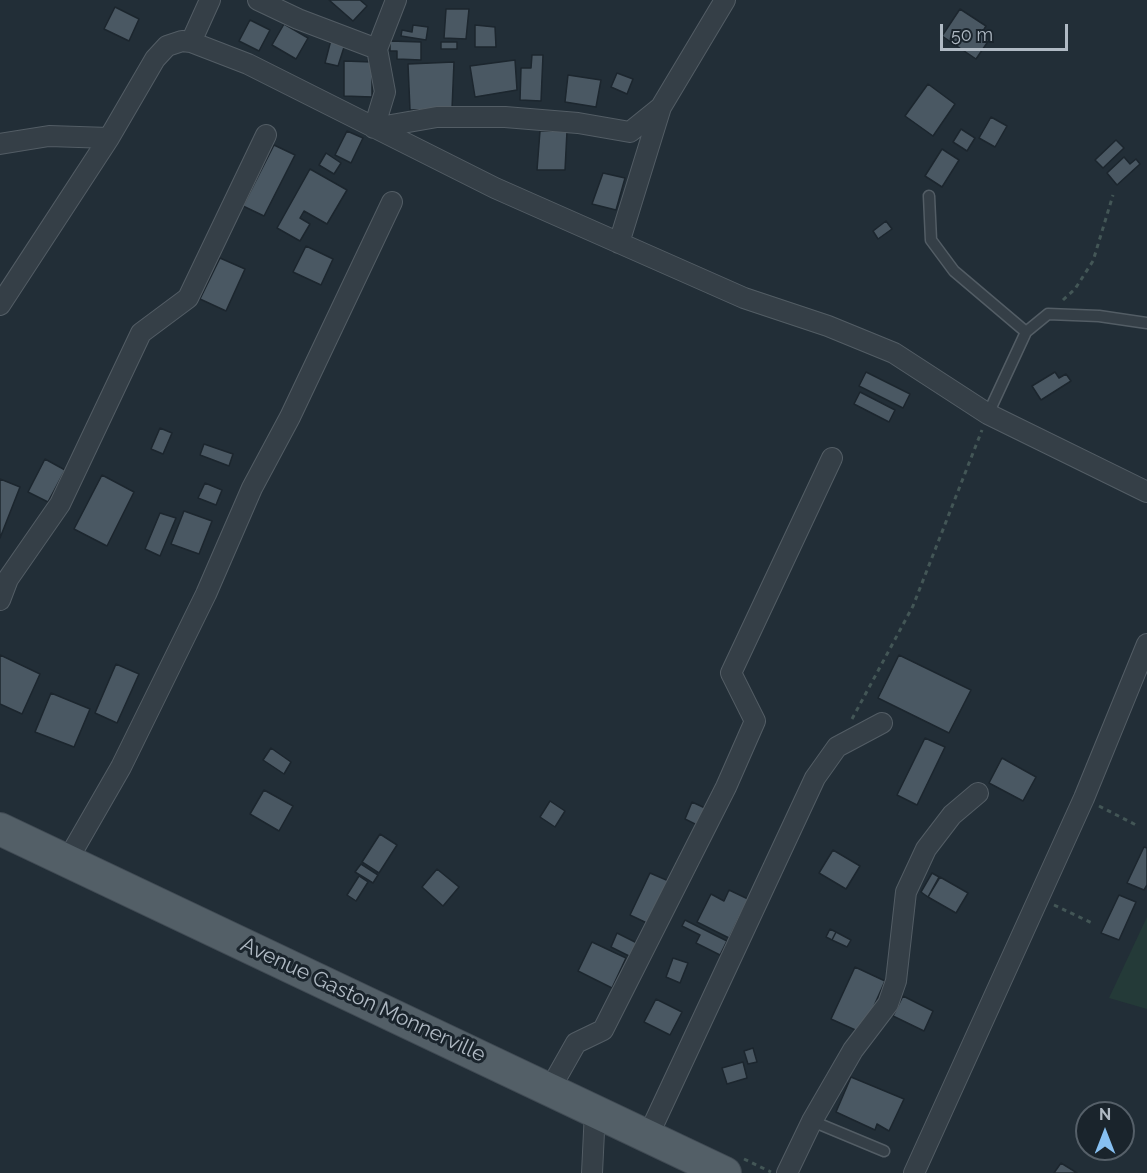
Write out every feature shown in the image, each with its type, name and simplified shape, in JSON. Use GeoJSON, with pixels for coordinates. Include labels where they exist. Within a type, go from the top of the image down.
{"type":"FeatureCollection","features":[{"type":"Feature","properties":{"kind":"main road","name":"Avenue Gaston Monnerville"},"geometry":{"type":"LineString","coordinates":[[0,829],[724,1173]]}},
{"type":"Feature","properties":{"kind":"street"},"geometry":{"type":"LineString","coordinates":[[191,42],[210,0]]}},
{"type":"Feature","properties":{"kind":"street"},"geometry":{"type":"LineString","coordinates":[[258,0],[298,19],[377,49]]}},
{"type":"Feature","properties":{"kind":"street"},"geometry":{"type":"LineString","coordinates":[[374,128],[385,92],[377,49],[396,0]]}},
{"type":"Feature","properties":{"kind":"street"},"geometry":{"type":"LineString","coordinates":[[619,243],[661,107],[725,0]]}},
{"type":"Feature","properties":{"kind":"street"},"geometry":{"type":"LineString","coordinates":[[0,304],[109,138],[154,59],[167,46],[182,41],[191,42],[248,64],[495,188],[619,243],[744,298],[828,326],[894,353],[988,414],[1147,492]]}},
{"type":"Feature","properties":{"kind":"street"},"geometry":{"type":"LineString","coordinates":[[374,128],[437,117],[504,117],[578,123],[630,132],[661,107]]}},
{"type":"Feature","properties":{"kind":"street"},"geometry":{"type":"LineString","coordinates":[[0,600],[8,579],[60,504],[141,333],[188,298],[266,135]]}},
{"type":"Feature","properties":{"kind":"street"},"geometry":{"type":"LineString","coordinates":[[0,144],[49,136],[109,138]]}},
{"type":"Feature","properties":{"kind":"street"},"geometry":{"type":"LineString","coordinates":[[67,861],[121,767],[210,584],[252,488],[290,417],[392,202]]}},
{"type":"Feature","properties":{"kind":"street"},"geometry":{"type":"LineString","coordinates":[[550,1089],[576,1043],[603,1030],[734,769],[755,721],[731,673],[832,458]]}},
{"type":"Feature","properties":{"kind":"street"},"geometry":{"type":"LineString","coordinates":[[914,1173],[1084,798],[1147,644]]}},
{"type":"Feature","properties":{"kind":"street"},"geometry":{"type":"LineString","coordinates":[[648,1136],[815,778],[837,747],[882,723]]}},
{"type":"Feature","properties":{"kind":"street"},"geometry":{"type":"LineString","coordinates":[[787,1173],[812,1121],[853,1050],[888,1004],[897,981],[906,892],[926,849],[952,815],[978,793]]}},
{"type":"Feature","properties":{"kind":"street"},"geometry":{"type":"LineString","coordinates":[[592,1173],[595,1111]]}},
{"type":"Feature","properties":{"kind":"lane"},"geometry":{"type":"LineString","coordinates":[[929,196],[931,240],[954,271],[1026,332]]}},
{"type":"Feature","properties":{"kind":"lane"},"geometry":{"type":"LineString","coordinates":[[988,414],[1026,332],[1048,314],[1099,316],[1147,323]]}},
{"type":"Feature","properties":{"kind":"lane"},"geometry":{"type":"LineString","coordinates":[[812,1121],[884,1151]]}},
{"type":"Feature","properties":{"kind":"path"},"geometry":{"type":"LineString","coordinates":[[1048,314],[1075,289],[1093,261],[1113,195]]}},
{"type":"Feature","properties":{"kind":"path"},"geometry":{"type":"LineString","coordinates":[[837,747],[913,606],[988,414]]}},
{"type":"Feature","properties":{"kind":"path"},"geometry":{"type":"LineString","coordinates":[[1084,798],[1136,825]]}},
{"type":"Feature","properties":{"kind":"path"},"geometry":{"type":"LineString","coordinates":[[1039,898],[1092,923]]}},
{"type":"Feature","properties":{"kind":"green space"},"geometry":{"type":"Polygon","coordinates":[[[1147,917],[1147,1009],[1109,998],[1147,917]]]}},
{"type":"Feature","properties":{"kind":"building"},"geometry":{"type":"Polygon","coordinates":[[[329,0],[360,0],[367,6],[353,21],[329,0]]]}},
{"type":"Feature","properties":{"kind":"building"},"geometry":{"type":"Polygon","coordinates":[[[115,7],[139,19],[129,41],[104,29],[115,7]]]}},
{"type":"Feature","properties":{"kind":"building"},"geometry":{"type":"Polygon","coordinates":[[[446,9],[469,9],[466,39],[444,38],[446,9]]]}},
{"type":"Feature","properties":{"kind":"building"},"geometry":{"type":"Polygon","coordinates":[[[960,9],[986,26],[981,34],[989,40],[976,59],[942,36],[960,9]]]}},
{"type":"Feature","properties":{"kind":"building"},"geometry":{"type":"Polygon","coordinates":[[[250,20],[270,30],[259,51],[239,41],[250,20]]]}},
{"type":"Feature","properties":{"kind":"building"},"geometry":{"type":"Polygon","coordinates":[[[284,24],[308,38],[296,59],[272,45],[284,24]]]}},
{"type":"Feature","properties":{"kind":"building"},"geometry":{"type":"Polygon","coordinates":[[[413,25],[428,27],[426,40],[401,36],[402,30],[412,32],[413,25]]]}},
{"type":"Feature","properties":{"kind":"building"},"geometry":{"type":"Polygon","coordinates":[[[475,25],[495,27],[496,47],[475,47],[475,25]]]}},
{"type":"Feature","properties":{"kind":"building"},"geometry":{"type":"Polygon","coordinates":[[[331,40],[345,44],[338,66],[325,63],[331,40]]]}},
{"type":"Feature","properties":{"kind":"building"},"geometry":{"type":"Polygon","coordinates":[[[390,41],[421,42],[421,60],[397,59],[397,51],[390,51],[390,41]]]}},
{"type":"Feature","properties":{"kind":"building"},"geometry":{"type":"Polygon","coordinates":[[[441,42],[457,42],[457,49],[441,49],[441,42]]]}},
{"type":"Feature","properties":{"kind":"building"},"geometry":{"type":"Polygon","coordinates":[[[532,55],[543,55],[541,101],[520,100],[521,68],[531,68],[532,55]]]}},
{"type":"Feature","properties":{"kind":"building"},"geometry":{"type":"Polygon","coordinates":[[[515,60],[517,90],[475,97],[470,66],[515,60]]]}},
{"type":"Feature","properties":{"kind":"building"},"geometry":{"type":"Polygon","coordinates":[[[344,61],[372,62],[372,97],[344,96],[344,61]]]}},
{"type":"Feature","properties":{"kind":"building"},"geometry":{"type":"Polygon","coordinates":[[[454,62],[452,109],[410,110],[408,64],[454,62]]]}},
{"type":"Feature","properties":{"kind":"building"},"geometry":{"type":"Polygon","coordinates":[[[617,73],[633,79],[627,94],[611,87],[617,73]]]}},
{"type":"Feature","properties":{"kind":"building"},"geometry":{"type":"Polygon","coordinates":[[[568,75],[601,80],[596,107],[565,102],[568,75]]]}},
{"type":"Feature","properties":{"kind":"building"},"geometry":{"type":"Polygon","coordinates":[[[928,84],[955,104],[933,136],[905,116],[928,84]]]}},
{"type":"Feature","properties":{"kind":"building"},"geometry":{"type":"Polygon","coordinates":[[[991,117],[1007,126],[995,147],[979,138],[991,117]]]}},
{"type":"Feature","properties":{"kind":"building"},"geometry":{"type":"Polygon","coordinates":[[[961,129],[975,138],[967,151],[953,142],[961,129]]]}},
{"type":"Feature","properties":{"kind":"building"},"geometry":{"type":"Polygon","coordinates":[[[347,131],[363,138],[351,163],[335,155],[347,131]]]}},
{"type":"Feature","properties":{"kind":"building"},"geometry":{"type":"Polygon","coordinates":[[[540,131],[567,131],[565,170],[537,170],[540,131]]]}},
{"type":"Feature","properties":{"kind":"building"},"geometry":{"type":"Polygon","coordinates":[[[1116,140],[1124,148],[1103,168],[1095,160],[1116,140]]]}},
{"type":"Feature","properties":{"kind":"building"},"geometry":{"type":"Polygon","coordinates":[[[274,145],[295,155],[264,216],[243,206],[274,145]]]}},
{"type":"Feature","properties":{"kind":"building"},"geometry":{"type":"Polygon","coordinates":[[[942,149],[959,160],[942,187],[925,176],[942,149]]]}},
{"type":"Feature","properties":{"kind":"building"},"geometry":{"type":"Polygon","coordinates":[[[326,153],[341,163],[334,174],[319,165],[326,153]]]}},
{"type":"Feature","properties":{"kind":"building"},"geometry":{"type":"Polygon","coordinates":[[[1124,157],[1130,164],[1136,159],[1140,164],[1117,185],[1107,173],[1124,157]]]}},
{"type":"Feature","properties":{"kind":"building"},"geometry":{"type":"Polygon","coordinates":[[[310,169],[347,190],[327,224],[304,211],[300,218],[310,224],[300,241],[277,228],[310,169]]]}},
{"type":"Feature","properties":{"kind":"building"},"geometry":{"type":"Polygon","coordinates":[[[603,173],[625,178],[616,210],[592,204],[603,173]]]}},
{"type":"Feature","properties":{"kind":"building"},"geometry":{"type":"Polygon","coordinates":[[[886,221],[892,229],[878,239],[873,231],[886,221]]]}},
{"type":"Feature","properties":{"kind":"building"},"geometry":{"type":"Polygon","coordinates":[[[306,246],[333,259],[321,285],[293,272],[306,246]]]}},
{"type":"Feature","properties":{"kind":"building"},"geometry":{"type":"Polygon","coordinates":[[[220,258],[245,269],[226,311],[200,299],[220,258]]]}},
{"type":"Feature","properties":{"kind":"building"},"geometry":{"type":"Polygon","coordinates":[[[866,372],[910,394],[903,408],[859,386],[866,372]]]}},
{"type":"Feature","properties":{"kind":"building"},"geometry":{"type":"Polygon","coordinates":[[[1055,372],[1059,378],[1066,374],[1071,381],[1041,400],[1032,386],[1055,372]]]}},
{"type":"Feature","properties":{"kind":"building"},"geometry":{"type":"Polygon","coordinates":[[[860,392],[895,410],[889,422],[854,404],[860,392]]]}},
{"type":"Feature","properties":{"kind":"building"},"geometry":{"type":"Polygon","coordinates":[[[160,428],[172,433],[163,454],[151,449],[160,428]]]}},
{"type":"Feature","properties":{"kind":"building"},"geometry":{"type":"Polygon","coordinates":[[[204,444],[233,454],[229,466],[200,455],[204,444]]]}},
{"type":"Feature","properties":{"kind":"building"},"geometry":{"type":"Polygon","coordinates":[[[45,459],[65,470],[48,502],[28,492],[45,459]]]}},
{"type":"Feature","properties":{"kind":"building"},"geometry":{"type":"Polygon","coordinates":[[[102,475],[134,492],[107,546],[74,529],[102,475]]]}},
{"type":"Feature","properties":{"kind":"building"},"geometry":{"type":"Polygon","coordinates":[[[0,479],[20,487],[0,538],[0,479]]]}},
{"type":"Feature","properties":{"kind":"building"},"geometry":{"type":"Polygon","coordinates":[[[205,483],[222,490],[216,505],[198,498],[205,483]]]}},
{"type":"Feature","properties":{"kind":"building"},"geometry":{"type":"Polygon","coordinates":[[[184,511],[212,521],[199,554],[171,544],[184,511]]]}},
{"type":"Feature","properties":{"kind":"building"},"geometry":{"type":"Polygon","coordinates":[[[160,513],[176,518],[160,556],[145,549],[160,513]]]}},
{"type":"Feature","properties":{"kind":"building"},"geometry":{"type":"Polygon","coordinates":[[[0,655],[40,674],[22,714],[0,704],[0,655]]]}},
{"type":"Feature","properties":{"kind":"building"},"geometry":{"type":"Polygon","coordinates":[[[899,655],[971,690],[949,733],[878,698],[899,655]]]}},
{"type":"Feature","properties":{"kind":"building"},"geometry":{"type":"Polygon","coordinates":[[[116,664],[139,674],[117,723],[95,713],[116,664]]]}},
{"type":"Feature","properties":{"kind":"building"},"geometry":{"type":"Polygon","coordinates":[[[51,693],[90,709],[74,747],[35,732],[51,693]]]}},
{"type":"Feature","properties":{"kind":"building"},"geometry":{"type":"Polygon","coordinates":[[[925,738],[945,747],[917,805],[897,795],[925,738]]]}},
{"type":"Feature","properties":{"kind":"building"},"geometry":{"type":"Polygon","coordinates":[[[271,748],[291,762],[284,774],[263,760],[271,748]]]}},
{"type":"Feature","properties":{"kind":"building"},"geometry":{"type":"Polygon","coordinates":[[[1002,758],[1036,777],[1023,801],[989,783],[1002,758]]]}},
{"type":"Feature","properties":{"kind":"building"},"geometry":{"type":"Polygon","coordinates":[[[264,790],[293,806],[279,831],[250,814],[264,790]]]}},
{"type":"Feature","properties":{"kind":"building"},"geometry":{"type":"Polygon","coordinates":[[[550,801],[565,811],[555,827],[540,817],[550,801]]]}},
{"type":"Feature","properties":{"kind":"building"},"geometry":{"type":"Polygon","coordinates":[[[692,802],[705,808],[697,825],[685,819],[692,802]]]}},
{"type":"Feature","properties":{"kind":"building"},"geometry":{"type":"Polygon","coordinates":[[[380,834],[397,845],[379,873],[362,862],[380,834]]]}},
{"type":"Feature","properties":{"kind":"building"},"geometry":{"type":"Polygon","coordinates":[[[1144,847],[1147,848],[1147,885],[1144,890],[1127,883],[1144,847]]]}},
{"type":"Feature","properties":{"kind":"building"},"geometry":{"type":"Polygon","coordinates":[[[833,850],[860,866],[846,889],[819,873],[833,850]]]}},
{"type":"Feature","properties":{"kind":"building"},"geometry":{"type":"Polygon","coordinates":[[[361,864],[378,875],[373,883],[355,872],[361,864]]]}},
{"type":"Feature","properties":{"kind":"building"},"geometry":{"type":"Polygon","coordinates":[[[437,869],[459,887],[443,906],[422,887],[437,869]]]}},
{"type":"Feature","properties":{"kind":"building"},"geometry":{"type":"Polygon","coordinates":[[[650,873],[671,882],[651,925],[630,915],[650,873]]]}},
{"type":"Feature","properties":{"kind":"building"},"geometry":{"type":"Polygon","coordinates":[[[932,873],[939,877],[928,897],[921,892],[932,873]]]}},
{"type":"Feature","properties":{"kind":"building"},"geometry":{"type":"Polygon","coordinates":[[[359,876],[368,882],[356,901],[347,895],[359,876]]]}},
{"type":"Feature","properties":{"kind":"building"},"geometry":{"type":"Polygon","coordinates":[[[940,877],[968,893],[956,913],[928,897],[940,877]]]}},
{"type":"Feature","properties":{"kind":"building"},"geometry":{"type":"Polygon","coordinates":[[[729,890],[748,899],[729,938],[697,922],[711,894],[724,901],[729,890]]]}},
{"type":"Feature","properties":{"kind":"building"},"geometry":{"type":"Polygon","coordinates":[[[1119,895],[1136,902],[1119,940],[1101,933],[1119,895]]]}},
{"type":"Feature","properties":{"kind":"building"},"geometry":{"type":"Polygon","coordinates":[[[685,920],[727,941],[720,955],[696,943],[700,935],[682,926],[685,920]]]}},
{"type":"Feature","properties":{"kind":"building"},"geometry":{"type":"Polygon","coordinates":[[[830,929],[836,932],[832,940],[826,937],[830,929]]]}},
{"type":"Feature","properties":{"kind":"building"},"geometry":{"type":"Polygon","coordinates":[[[836,932],[851,940],[847,947],[832,940],[836,932]]]}},
{"type":"Feature","properties":{"kind":"building"},"geometry":{"type":"Polygon","coordinates":[[[617,933],[639,944],[633,958],[611,947],[617,933]]]}},
{"type":"Feature","properties":{"kind":"building"},"geometry":{"type":"Polygon","coordinates":[[[592,942],[626,958],[612,988],[578,971],[592,942]]]}},
{"type":"Feature","properties":{"kind":"building"},"geometry":{"type":"Polygon","coordinates":[[[673,958],[688,963],[680,983],[666,977],[673,958]]]}},
{"type":"Feature","properties":{"kind":"building"},"geometry":{"type":"Polygon","coordinates":[[[855,967],[885,981],[862,1033],[831,1019],[855,967]]]}},
{"type":"Feature","properties":{"kind":"building"},"geometry":{"type":"Polygon","coordinates":[[[903,996],[933,1011],[924,1031],[893,1016],[903,996]]]}},
{"type":"Feature","properties":{"kind":"building"},"geometry":{"type":"Polygon","coordinates":[[[656,999],[682,1012],[670,1035],[644,1022],[656,999]]]}},
{"type":"Feature","properties":{"kind":"building"},"geometry":{"type":"Polygon","coordinates":[[[753,1048],[757,1062],[748,1064],[744,1051],[753,1048]]]}},
{"type":"Feature","properties":{"kind":"building"},"geometry":{"type":"Polygon","coordinates":[[[743,1062],[747,1078],[727,1084],[722,1068],[743,1062]]]}},
{"type":"Feature","properties":{"kind":"building"},"geometry":{"type":"Polygon","coordinates":[[[851,1077],[904,1099],[889,1131],[877,1124],[875,1130],[836,1112],[851,1077]]]}},
{"type":"Feature","properties":{"kind":"building"},"geometry":{"type":"Polygon","coordinates":[[[1061,1163],[1077,1173],[1054,1173],[1061,1163]]]}}]}
